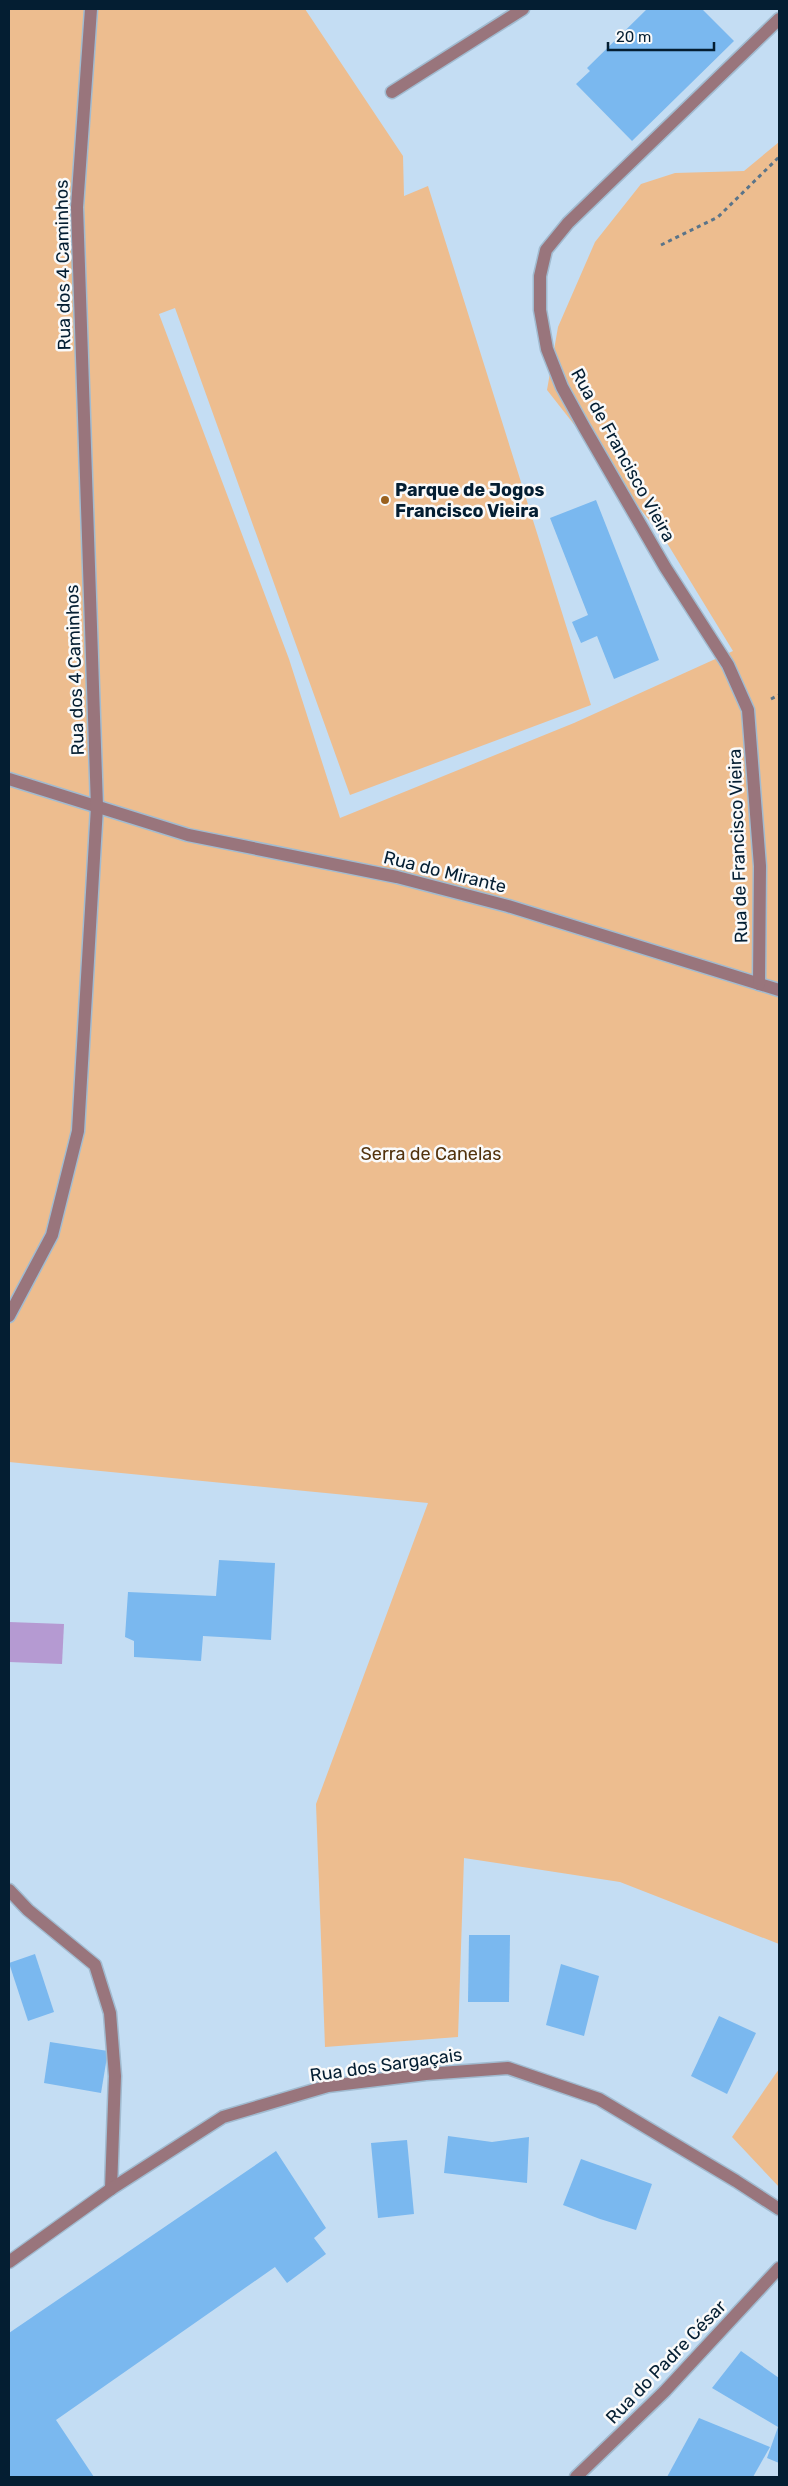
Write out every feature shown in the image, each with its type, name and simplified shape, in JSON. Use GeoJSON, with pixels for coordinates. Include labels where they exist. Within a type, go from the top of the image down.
{"type":"FeatureCollection","features":[{"type":"Feature","properties":{"kind":"street","name":"Rua dos 4 Caminhos"},"geometry":{"type":"LineString","coordinates":[[9,1316],[52,1236],[78,1131],[97,807],[77,207],[91,9]]}},
{"type":"Feature","properties":{"kind":"street"},"geometry":{"type":"LineString","coordinates":[[392,92],[524,9]]}},
{"type":"Feature","properties":{"kind":"street","name":"Rua de Francisco Vieira"},"geometry":{"type":"LineString","coordinates":[[759,984],[760,866],[748,710],[728,665],[665,567],[562,386],[547,349],[540,310],[540,276],[546,250],[568,223],[779,19]]}},
{"type":"Feature","properties":{"kind":"street","name":"Rua do Mirante"},"geometry":{"type":"LineString","coordinates":[[9,779],[188,834],[397,877],[508,906],[779,990]]}},
{"type":"Feature","properties":{"kind":"street"},"geometry":{"type":"LineString","coordinates":[[9,1890],[28,1910],[95,1965],[110,2013],[115,2076],[112,2189]]}},
{"type":"Feature","properties":{"kind":"street","name":"Rua dos Sargaçais"},"geometry":{"type":"LineString","coordinates":[[9,2262],[112,2189],[223,2118],[328,2086],[426,2074],[508,2068],[599,2099],[779,2209]]}},
{"type":"Feature","properties":{"kind":"street","name":"Rua do Padre César"},"geometry":{"type":"LineString","coordinates":[[576,2477],[666,2391],[779,2268]]}},
{"type":"Feature","properties":{"kind":"path"},"geometry":{"type":"LineString","coordinates":[[660,245],[718,216],[779,157]]}},
{"type":"Feature","properties":{"kind":"green space","name":"Serra de Canelas"},"geometry":{"type":"Polygon","coordinates":[[[9,9],[305,9],[403,156],[404,196],[428,186],[591,705],[350,795],[175,308],[159,314],[289,659],[340,818],[574,723],[733,651],[667,543],[547,390],[558,327],[595,242],[641,184],[675,173],[744,171],[779,142],[779,1944],[620,1882],[464,1858],[458,2037],[325,2047],[316,1804],[428,1503],[9,1462],[9,9]]]}},
{"type":"Feature","properties":{"kind":"green space"},"geometry":{"type":"Polygon","coordinates":[[[779,2069],[779,2187],[732,2137],[779,2069]]]}},
{"type":"Feature","properties":{"kind":"shaded area"},"geometry":{"type":"Polygon","coordinates":[[[9,1622],[64,1624],[62,1664],[9,1662],[9,1622]]]}},
{"type":"Feature","properties":{"kind":"building"},"geometry":{"type":"Polygon","coordinates":[[[647,9],[702,9],[734,41],[632,141],[576,84],[590,71],[587,68],[647,9]]]}},
{"type":"Feature","properties":{"kind":"building"},"geometry":{"type":"Polygon","coordinates":[[[596,500],[659,660],[614,679],[597,636],[581,643],[572,622],[588,615],[550,518],[596,500]]]}},
{"type":"Feature","properties":{"kind":"building"},"geometry":{"type":"Polygon","coordinates":[[[219,1560],[275,1563],[271,1640],[203,1636],[201,1661],[134,1657],[134,1641],[125,1637],[128,1592],[216,1596],[219,1560]]]}},
{"type":"Feature","properties":{"kind":"building"},"geometry":{"type":"Polygon","coordinates":[[[469,1935],[510,1935],[509,2002],[468,2002],[469,1935]]]}},
{"type":"Feature","properties":{"kind":"building"},"geometry":{"type":"Polygon","coordinates":[[[35,1954],[54,2012],[28,2021],[9,1963],[35,1954]]]}},
{"type":"Feature","properties":{"kind":"building"},"geometry":{"type":"Polygon","coordinates":[[[561,1964],[599,1976],[584,2036],[546,2025],[561,1964]]]}},
{"type":"Feature","properties":{"kind":"building"},"geometry":{"type":"Polygon","coordinates":[[[719,2016],[756,2033],[727,2094],[691,2076],[719,2016]]]}},
{"type":"Feature","properties":{"kind":"building"},"geometry":{"type":"Polygon","coordinates":[[[50,2042],[108,2051],[101,2093],[44,2083],[50,2042]]]}},
{"type":"Feature","properties":{"kind":"building"},"geometry":{"type":"Polygon","coordinates":[[[448,2136],[492,2142],[529,2137],[527,2183],[444,2173],[448,2136]]]}},
{"type":"Feature","properties":{"kind":"building"},"geometry":{"type":"Polygon","coordinates":[[[407,2140],[414,2214],[378,2218],[371,2143],[407,2140]]]}},
{"type":"Feature","properties":{"kind":"building"},"geometry":{"type":"Polygon","coordinates":[[[276,2151],[326,2228],[314,2238],[326,2254],[287,2283],[275,2267],[56,2420],[94,2477],[9,2477],[9,2333],[276,2151]]]}},
{"type":"Feature","properties":{"kind":"building"},"geometry":{"type":"Polygon","coordinates":[[[581,2159],[652,2184],[636,2230],[563,2205],[581,2159]]]}},
{"type":"Feature","properties":{"kind":"building"},"geometry":{"type":"Polygon","coordinates":[[[741,2351],[779,2378],[779,2463],[767,2458],[778,2427],[712,2388],[741,2351]]]}},
{"type":"Feature","properties":{"kind":"building"},"geometry":{"type":"Polygon","coordinates":[[[699,2418],[770,2447],[753,2477],[667,2477],[699,2418]]]}},
{"type":"Feature","properties":{"kind":"place","name":"Parque de Jogos Francisco Vieira"},"geometry":{"type":"Point","coordinates":[385,500]}}]}
